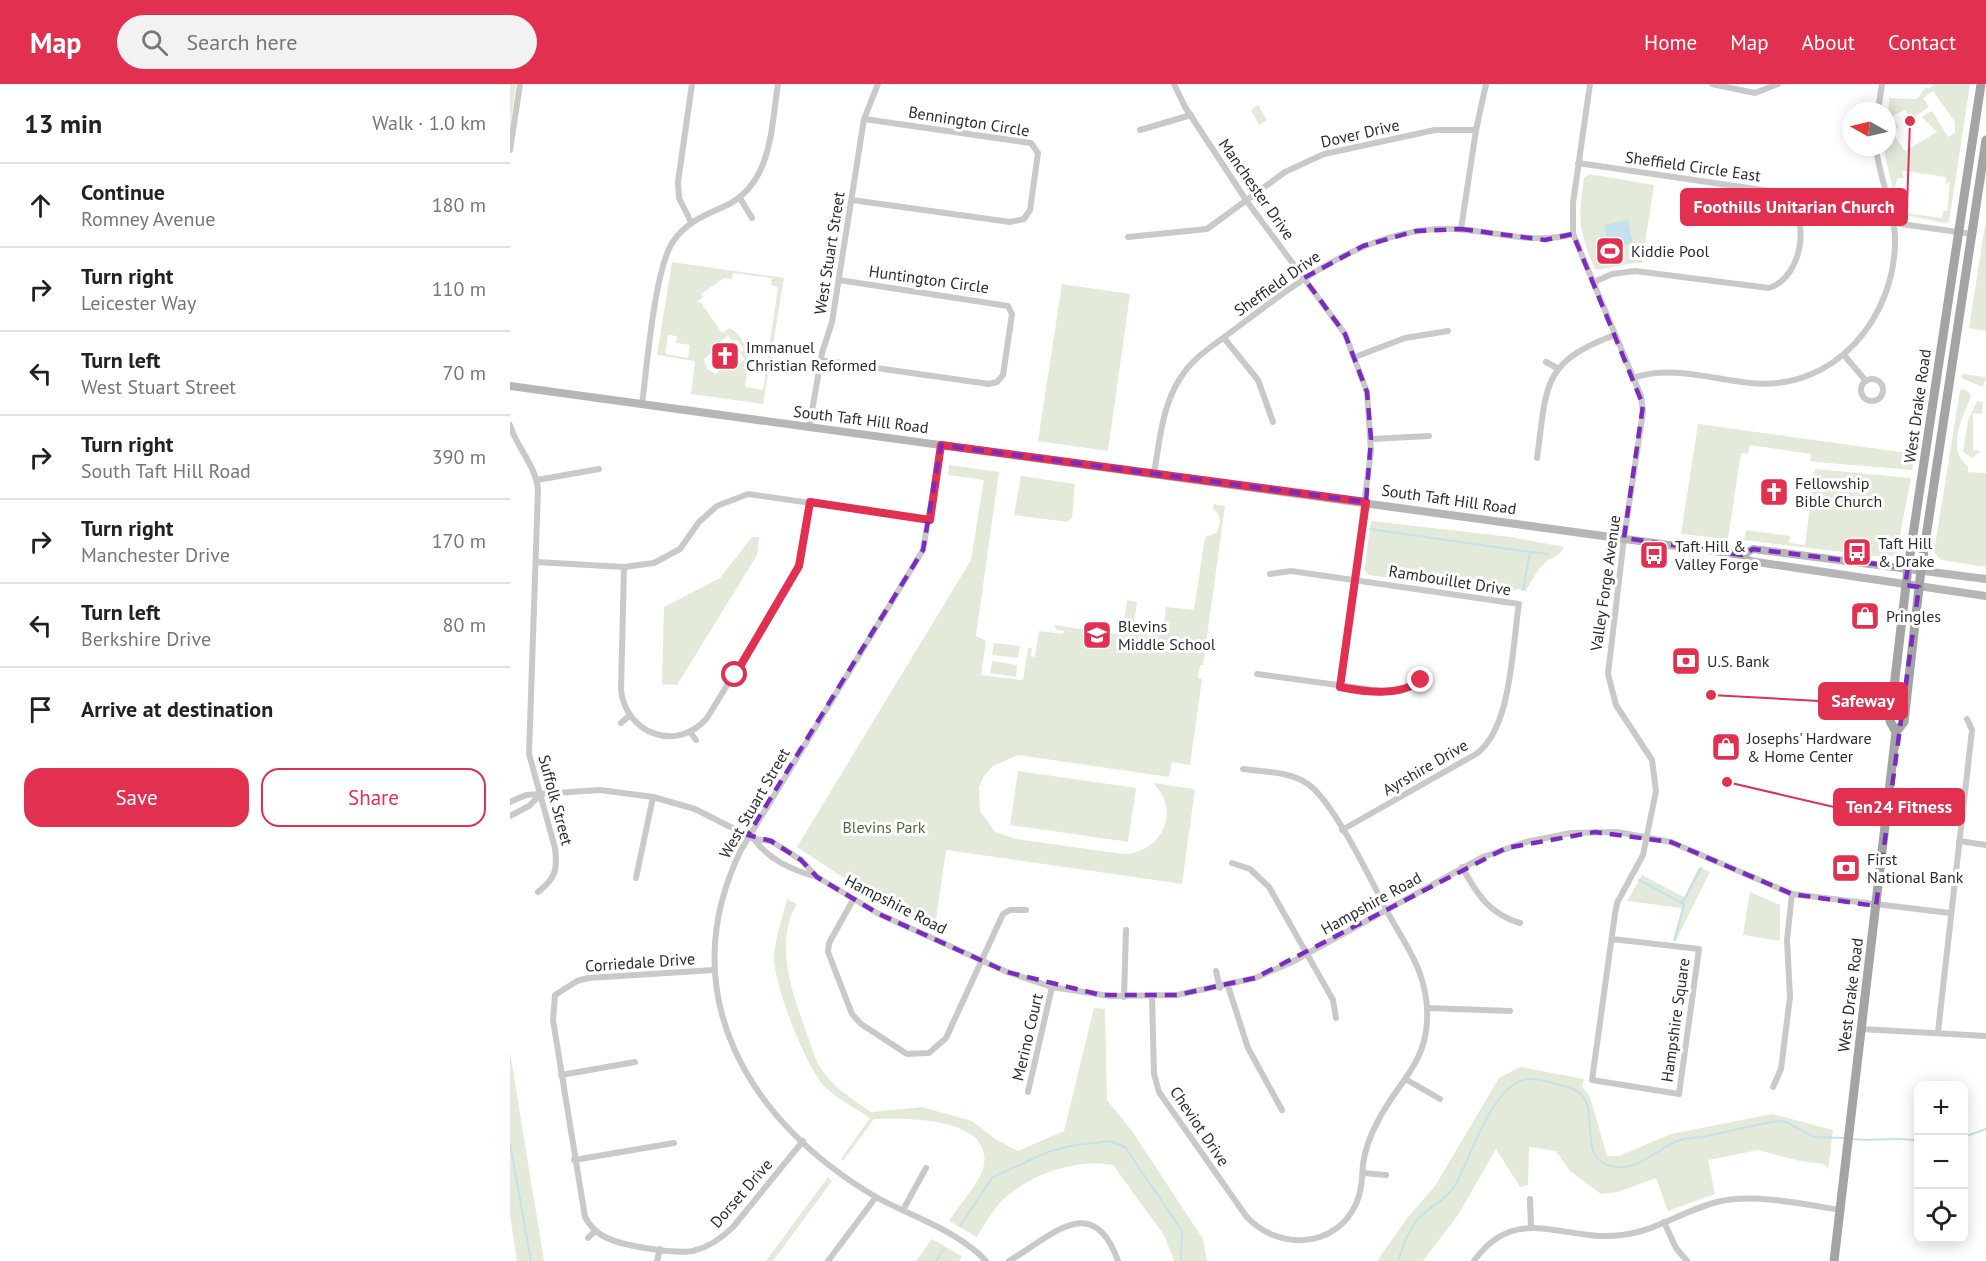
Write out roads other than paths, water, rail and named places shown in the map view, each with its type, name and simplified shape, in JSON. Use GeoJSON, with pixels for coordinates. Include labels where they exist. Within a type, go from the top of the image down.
{"type":"FeatureCollection","features":[{"type":"Feature","properties":{"kind":"main road","name":"West Drake Road"},"geometry":{"type":"LineString","coordinates":[[1896,732],[1890,721],[1905,585],[1981,84]]}},
{"type":"Feature","properties":{"kind":"main road","name":"West Drake Road"},"geometry":{"type":"LineString","coordinates":[[1834,1261],[1896,732],[1904,722],[1919,587],[1986,140]]}},
{"type":"Feature","properties":{"kind":"main road","name":"South Taft Hill Road"},"geometry":{"type":"LineString","coordinates":[[510,387],[1624,538],[1742,555],[1750,561],[1986,596]]}},
{"type":"Feature","properties":{"kind":"main road","name":"South Taft Hill Road"},"geometry":{"type":"LineString","coordinates":[[1742,555],[1753,549],[1986,579]]}},
{"type":"Feature","properties":{"kind":"street"},"geometry":{"type":"LineString","coordinates":[[510,150],[520,84]]}},
{"type":"Feature","properties":{"kind":"street"},"geometry":{"type":"LineString","coordinates":[[691,222],[680,198],[678,182],[692,84]]}},
{"type":"Feature","properties":{"kind":"street"},"geometry":{"type":"LineString","coordinates":[[642,405],[665,259],[675,240],[691,222],[740,198],[752,185],[763,166],[778,84]]}},
{"type":"Feature","properties":{"kind":"street","name":"West Stuart Street"},"geometry":{"type":"LineString","coordinates":[[809,428],[820,360],[832,322],[864,119],[878,84]]}},
{"type":"Feature","properties":{"kind":"street","name":"Manchester Drive"},"geometry":{"type":"LineString","coordinates":[[1174,84],[1191,116],[1246,200],[1345,334],[1370,405],[1371,439],[1366,502],[1340,687]]}},
{"type":"Feature","properties":{"kind":"street"},"geometry":{"type":"LineString","coordinates":[[1461,229],[1476,130],[1486,84]]}},
{"type":"Feature","properties":{"kind":"street","name":"Valley Forge Avenue"},"geometry":{"type":"LineString","coordinates":[[1590,84],[1571,221],[1573,234],[1643,405],[1643,424],[1624,538],[1608,674],[1616,705],[1647,750],[1655,770],[1656,791],[1643,855],[1617,903],[1592,1080]]}},
{"type":"Feature","properties":{"kind":"street"},"geometry":{"type":"LineString","coordinates":[[1712,84],[1755,93],[1778,84]]}},
{"type":"Feature","properties":{"kind":"street"},"geometry":{"type":"LineString","coordinates":[[1879,102],[1882,84]]}},
{"type":"Feature","properties":{"kind":"street"},"geometry":{"type":"LineString","coordinates":[[1140,130],[1191,116]]}},
{"type":"Feature","properties":{"kind":"street","name":"Bennington Circle"},"geometry":{"type":"LineString","coordinates":[[852,200],[1010,222],[1024,219],[1030,210],[1038,153],[1031,142],[864,119]]}},
{"type":"Feature","properties":{"kind":"street","name":"Dover Drive"},"geometry":{"type":"LineString","coordinates":[[1128,237],[1207,229],[1285,172],[1324,154],[1436,130],[1476,130]]}},
{"type":"Feature","properties":{"kind":"street"},"geometry":{"type":"LineString","coordinates":[[1633,378],[1668,371],[1751,384],[1781,383],[1819,371],[1844,355],[1867,332],[1887,291],[1894,253],[1894,223],[1878,156]]}},
{"type":"Feature","properties":{"kind":"street","name":"Sheffield Circle East"},"geometry":{"type":"LineString","coordinates":[[1578,163],[1776,192],[1788,197],[1797,208],[1801,222],[1792,271],[1782,282],[1769,288],[1635,271],[1612,274],[1594,282]]}},
{"type":"Feature","properties":{"kind":"street"},"geometry":{"type":"LineString","coordinates":[[740,198],[752,218]]}},
{"type":"Feature","properties":{"kind":"street"},"geometry":{"type":"LineString","coordinates":[[1894,223],[1971,234]]}},
{"type":"Feature","properties":{"kind":"street","name":"Sheffield Drive"},"geometry":{"type":"LineString","coordinates":[[1154,473],[1166,405],[1190,365],[1304,278],[1343,255],[1383,239],[1416,231],[1461,229],[1545,240],[1573,234]]}},
{"type":"Feature","properties":{"kind":"street","name":"Huntington Circle"},"geometry":{"type":"LineString","coordinates":[[820,360],[989,384],[997,382],[1003,375],[1012,314],[1008,306],[839,280]]}},
{"type":"Feature","properties":{"kind":"street"},"geometry":{"type":"LineString","coordinates":[[1355,357],[1405,338],[1448,331]]}},
{"type":"Feature","properties":{"kind":"street"},"geometry":{"type":"LineString","coordinates":[[1537,458],[1545,404],[1550,383],[1557,368],[1572,355],[1615,335]]}},
{"type":"Feature","properties":{"kind":"street"},"geometry":{"type":"LineString","coordinates":[[1224,338],[1258,380],[1273,422]]}},
{"type":"Feature","properties":{"kind":"street"},"geometry":{"type":"LineString","coordinates":[[1844,355],[1866,381]]}},
{"type":"Feature","properties":{"kind":"street"},"geometry":{"type":"LineString","coordinates":[[1546,362],[1557,368]]}},
{"type":"Feature","properties":{"kind":"street","name":"Suffolk Street"},"geometry":{"type":"LineString","coordinates":[[510,425],[537,480],[529,754],[555,848],[557,865],[551,881],[538,892]]}},
{"type":"Feature","properties":{"kind":"street"},"geometry":{"type":"LineString","coordinates":[[1371,439],[1429,436]]}},
{"type":"Feature","properties":{"kind":"street","name":"West Stuart Street"},"geometry":{"type":"LineString","coordinates":[[941,445],[927,537],[918,562],[731,869],[719,909],[714,942],[714,970],[721,1016],[738,1061],[759,1095],[803,1141],[848,1178],[876,1197],[958,1240],[986,1261]]}},
{"type":"Feature","properties":{"kind":"street"},"geometry":{"type":"LineString","coordinates":[[537,480],[599,469]]}},
{"type":"Feature","properties":{"kind":"street"},"geometry":{"type":"LineString","coordinates":[[536,562],[624,567],[654,563],[674,553],[686,543],[707,513],[734,497],[758,495],[930,520]]}},
{"type":"Feature","properties":{"kind":"street"},"geometry":{"type":"LineString","coordinates":[[624,567],[621,690],[629,716],[640,728],[662,736],[676,736],[690,732],[707,718],[793,578],[802,556],[810,502]]}},
{"type":"Feature","properties":{"kind":"street","name":"Rambouillet Drive"},"geometry":{"type":"LineString","coordinates":[[1270,574],[1291,571],[1519,604]]}},
{"type":"Feature","properties":{"kind":"street","name":"Ayrshire Drive"},"geometry":{"type":"LineString","coordinates":[[1342,830],[1476,754],[1491,740],[1503,712],[1519,604]]}},
{"type":"Feature","properties":{"kind":"street"},"geometry":{"type":"LineString","coordinates":[[1257,674],[1340,687],[1390,691],[1414,685],[1421,680]]}},
{"type":"Feature","properties":{"kind":"street"},"geometry":{"type":"LineString","coordinates":[[621,723],[629,716]]}},
{"type":"Feature","properties":{"kind":"street"},"geometry":{"type":"LineString","coordinates":[[1938,1032],[1972,730],[1967,719]]}},
{"type":"Feature","properties":{"kind":"street"},"geometry":{"type":"LineString","coordinates":[[690,732],[696,740]]}},
{"type":"Feature","properties":{"kind":"street"},"geometry":{"type":"LineString","coordinates":[[1242,769],[1288,775],[1302,780],[1324,800],[1419,971],[1427,1008],[1423,1045],[1407,1080],[1379,1119],[1367,1147],[1363,1173],[1386,1175]]}},
{"type":"Feature","properties":{"kind":"street","name":"Hampshire Road"},"geometry":{"type":"LineString","coordinates":[[510,802],[526,795],[539,796],[584,790],[653,797],[695,809],[751,837],[771,841],[794,854],[817,877],[853,900],[1007,972],[1052,987],[1124,997],[1152,997],[1220,988],[1255,978],[1308,954],[1462,867],[1506,848],[1571,833],[1617,832],[1648,836],[1688,848],[1792,894],[1876,906],[1950,913]]}},
{"type":"Feature","properties":{"kind":"street","name":"Hampshire Road"},"geometry":{"type":"LineString","coordinates":[[510,816],[529,806],[539,796]]}},
{"type":"Feature","properties":{"kind":"street"},"geometry":{"type":"LineString","coordinates":[[636,878],[653,797]]}},
{"type":"Feature","properties":{"kind":"street","name":"Hampshire Road"},"geometry":{"type":"LineString","coordinates":[[751,837],[764,853],[795,871],[817,877]]}},
{"type":"Feature","properties":{"kind":"street"},"geometry":{"type":"LineString","coordinates":[[1959,842],[1986,845]]}},
{"type":"Feature","properties":{"kind":"street"},"geometry":{"type":"LineString","coordinates":[[1232,863],[1250,869],[1263,880],[1333,1000],[1336,1018]]}},
{"type":"Feature","properties":{"kind":"street"},"geometry":{"type":"LineString","coordinates":[[1462,867],[1476,892],[1490,909],[1520,923]]}},
{"type":"Feature","properties":{"kind":"street"},"geometry":{"type":"LineString","coordinates":[[1773,1087],[1781,1069],[1790,997],[1787,940],[1792,894]]}},
{"type":"Feature","properties":{"kind":"street"},"geometry":{"type":"LineString","coordinates":[[853,900],[829,943],[830,963],[854,1017],[900,1051],[923,1055],[941,1045],[1003,915],[1010,910],[1026,910]]}},
{"type":"Feature","properties":{"kind":"street"},"geometry":{"type":"LineString","coordinates":[[1124,997],[1126,930]]}},
{"type":"Feature","properties":{"kind":"street","name":"Hampshire Square"},"geometry":{"type":"LineString","coordinates":[[1592,1080],[1679,1094],[1699,949],[1612,939]]}},
{"type":"Feature","properties":{"kind":"street","name":"Corriedale Drive"},"geometry":{"type":"LineString","coordinates":[[574,1160],[553,1012],[555,995],[570,984],[588,978],[714,970]]}},
{"type":"Feature","properties":{"kind":"street"},"geometry":{"type":"LineString","coordinates":[[1216,971],[1220,988]]}},
{"type":"Feature","properties":{"kind":"street"},"geometry":{"type":"LineString","coordinates":[[1228,986],[1253,1061],[1282,1110]]}},
{"type":"Feature","properties":{"kind":"street","name":"Merino Court"},"geometry":{"type":"LineString","coordinates":[[1028,1092],[1052,987]]}},
{"type":"Feature","properties":{"kind":"street","name":"Cheviot Drive"},"geometry":{"type":"LineString","coordinates":[[1152,997],[1154,1074],[1163,1100],[1246,1216],[1262,1231],[1285,1240],[1313,1239],[1341,1222],[1354,1207],[1360,1192],[1363,1173]]}},
{"type":"Feature","properties":{"kind":"street"},"geometry":{"type":"LineString","coordinates":[[1427,1008],[1510,1011]]}},
{"type":"Feature","properties":{"kind":"street"},"geometry":{"type":"LineString","coordinates":[[1861,1029],[1986,1036]]}},
{"type":"Feature","properties":{"kind":"street"},"geometry":{"type":"LineString","coordinates":[[561,1075],[635,1062]]}},
{"type":"Feature","properties":{"kind":"street"},"geometry":{"type":"LineString","coordinates":[[1407,1080],[1440,1099]]}},
{"type":"Feature","properties":{"kind":"street","name":"Dorset Drive"},"geometry":{"type":"LineString","coordinates":[[595,1231],[615,1241],[660,1249],[692,1251],[720,1239],[803,1141]]}},
{"type":"Feature","properties":{"kind":"street"},"geometry":{"type":"LineString","coordinates":[[588,1238],[595,1231],[582,1208],[574,1160],[674,1143]]}},
{"type":"Feature","properties":{"kind":"street"},"geometry":{"type":"LineString","coordinates":[[903,1210],[926,1168]]}},
{"type":"Feature","properties":{"kind":"street"},"geometry":{"type":"LineString","coordinates":[[828,1261],[876,1197]]}},
{"type":"Feature","properties":{"kind":"street"},"geometry":{"type":"LineString","coordinates":[[1530,1199],[1531,1227]]}},
{"type":"Feature","properties":{"kind":"street"},"geometry":{"type":"LineString","coordinates":[[1474,1261],[1484,1248],[1500,1235],[1531,1227],[1616,1236],[1641,1231],[1706,1206],[1732,1199],[1840,1210]]}},
{"type":"Feature","properties":{"kind":"street"},"geometry":{"type":"LineString","coordinates":[[1664,1222],[1676,1248],[1687,1261]]}},
{"type":"Feature","properties":{"kind":"street"},"geometry":{"type":"LineString","coordinates":[[1009,1261],[1069,1226],[1085,1223],[1105,1233],[1118,1261]]}},
{"type":"Feature","properties":{"kind":"street"},"geometry":{"type":"LineString","coordinates":[[657,1261],[660,1249]]}},
{"type":"Feature","properties":{"kind":"water"},"geometry":{"type":"Polygon","coordinates":[[[1628,220],[1633,244],[1622,246],[1620,237],[1607,240],[1604,225],[1628,220]]]}},
{"type":"Feature","properties":{"kind":"waterway"},"geometry":{"type":"LineString","coordinates":[[1370,529],[1530,552]]}},
{"type":"Feature","properties":{"kind":"waterway"},"geometry":{"type":"LineString","coordinates":[[1523,590],[1530,552],[1548,554]]}},
{"type":"Feature","properties":{"kind":"waterway"},"geometry":{"type":"LineString","coordinates":[[1683,902],[1701,868]]}},
{"type":"Feature","properties":{"kind":"waterway"},"geometry":{"type":"LineString","coordinates":[[1639,880],[1684,904],[1675,940]]}},
{"type":"Feature","properties":{"kind":"waterway"},"geometry":{"type":"LineString","coordinates":[[1398,1261],[1414,1224],[1454,1187],[1493,1107],[1516,1083],[1529,1079],[1568,1087],[1581,1094],[1587,1103],[1590,1137],[1596,1157],[1605,1164],[1618,1167],[1634,1165],[1680,1140],[1778,1121],[1786,1122],[1814,1137],[1845,1138]]}},
{"type":"Feature","properties":{"kind":"waterway"},"geometry":{"type":"LineString","coordinates":[[1968,1136],[1986,1129]]}},
{"type":"Feature","properties":{"kind":"waterway"},"geometry":{"type":"LineString","coordinates":[[1851,1139],[1914,1140]]}},
{"type":"Feature","properties":{"kind":"waterway"},"geometry":{"type":"LineString","coordinates":[[960,1226],[993,1177],[1048,1152],[1070,1146],[1110,1141],[1125,1147],[1182,1231],[1181,1261]]}},
{"type":"Feature","properties":{"kind":"waterway"},"geometry":{"type":"LineString","coordinates":[[510,1143],[531,1261]]}},
{"type":"Feature","properties":{"kind":"waterway"},"geometry":{"type":"LineString","coordinates":[[936,1261],[944,1249]]}},
{"type":"Feature","properties":{"kind":"place","name":"Foothills Unitarian Church"},"geometry":{"type":"Point","coordinates":[1910,121]}},
{"type":"Feature","properties":{"kind":"place","name":"Kiddie Pool"},"geometry":{"type":"Point","coordinates":[1610,251]}},
{"type":"Feature","properties":{"kind":"place","name":"Immanuel Christian Reformed"},"geometry":{"type":"Point","coordinates":[725,356]}},
{"type":"Feature","properties":{"kind":"place","name":"Fellowship Bible Church"},"geometry":{"type":"Point","coordinates":[1774,492]}},
{"type":"Feature","properties":{"kind":"place","name":"Taft Hill & Drake"},"geometry":{"type":"Point","coordinates":[1857,552]}},
{"type":"Feature","properties":{"kind":"place","name":"Taft Hill & Valley Forge"},"geometry":{"type":"Point","coordinates":[1654,555]}},
{"type":"Feature","properties":{"kind":"place","name":"Pringles"},"geometry":{"type":"Point","coordinates":[1865,616]}},
{"type":"Feature","properties":{"kind":"place","name":"Blevins Middle School"},"geometry":{"type":"Point","coordinates":[1097,635]}},
{"type":"Feature","properties":{"kind":"place","name":"U.S. Bank"},"geometry":{"type":"Point","coordinates":[1686,661]}},
{"type":"Feature","properties":{"kind":"place","name":"Safeway"},"geometry":{"type":"Point","coordinates":[1711,695]}},
{"type":"Feature","properties":{"kind":"place","name":"Josephs' Hardware & Home Center"},"geometry":{"type":"Point","coordinates":[1726,747]}},
{"type":"Feature","properties":{"kind":"place","name":"Ten24 Fitness"},"geometry":{"type":"Point","coordinates":[1727,782]}},
{"type":"Feature","properties":{"kind":"place","name":"First National Bank"},"geometry":{"type":"Point","coordinates":[1846,868]}},
{"type":"Feature","properties":{"kind":"park label","name":"Blevins Park"},"geometry":{"type":"Point","coordinates":[884,827]}}]}
